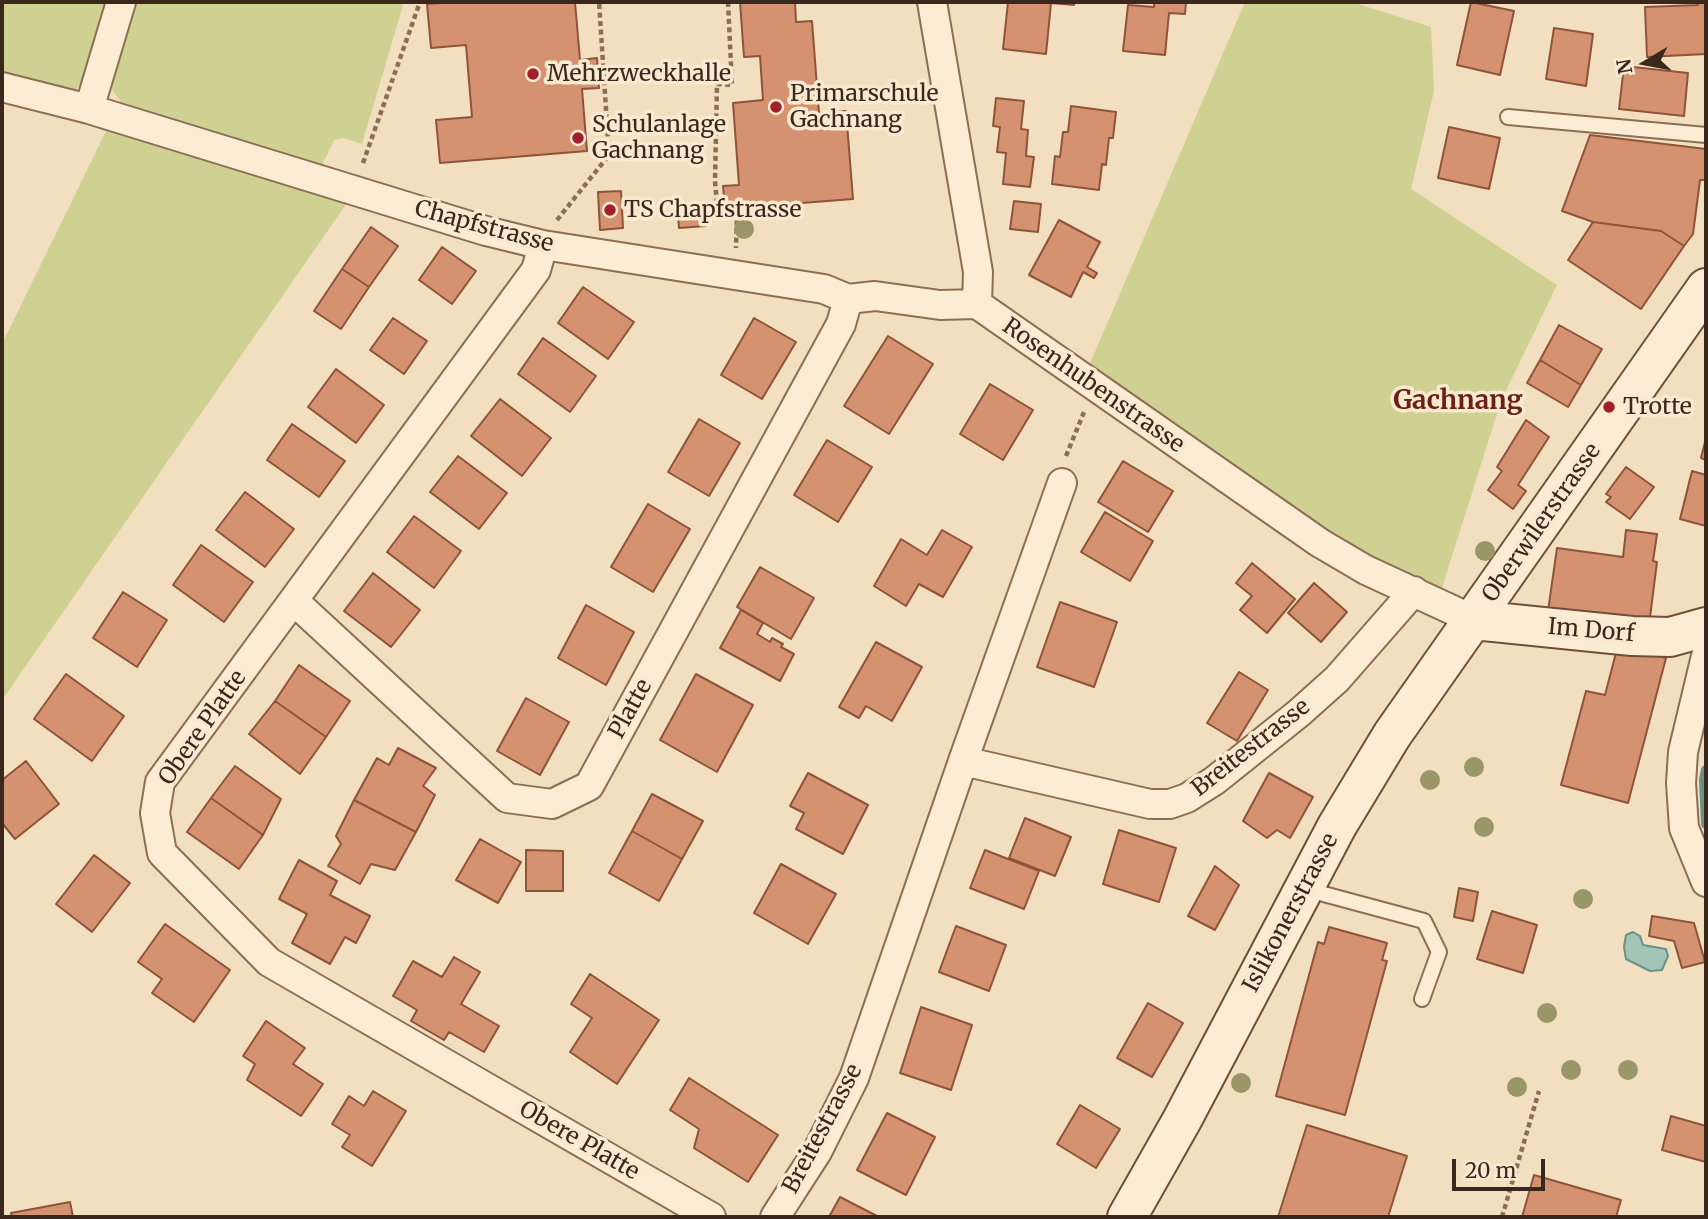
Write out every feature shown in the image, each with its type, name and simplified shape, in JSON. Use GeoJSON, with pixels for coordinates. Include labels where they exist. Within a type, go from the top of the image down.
{"type":"FeatureCollection","features":[{"type":"Feature","properties":{"kind":"street"},"geometry":{"type":"LineString","coordinates":[[89,110],[121,2]]}},
{"type":"Feature","properties":{"kind":"street"},"geometry":{"type":"LineString","coordinates":[[932,2],[978,272],[977,304]]}},
{"type":"Feature","properties":{"kind":"street","name":"Chapfstrasse"},"geometry":{"type":"LineString","coordinates":[[2,87],[89,110],[486,231],[543,245],[824,289],[848,299],[875,296],[940,305],[977,304]]}},
{"type":"Feature","properties":{"kind":"street","name":"Obere Platte"},"geometry":{"type":"LineString","coordinates":[[543,245],[536,270],[160,782],[155,813],[162,853],[269,962],[711,1217]]}},
{"type":"Feature","properties":{"kind":"street","name":"Oberwilerstrasse"},"geometry":{"type":"LineString","coordinates":[[1474,620],[1706,288]]}},
{"type":"Feature","properties":{"kind":"street","name":"Platte"},"geometry":{"type":"LineString","coordinates":[[294,601],[507,798],[552,804],[590,786],[842,324],[848,299]]}},
{"type":"Feature","properties":{"kind":"street","name":"Rosenhubenstrasse"},"geometry":{"type":"LineString","coordinates":[[977,304],[1320,543],[1366,570],[1474,620]]}},
{"type":"Feature","properties":{"kind":"street","name":"Breitestrasse"},"geometry":{"type":"LineString","coordinates":[[775,1217],[817,1152],[854,1079],[1062,483]]}},
{"type":"Feature","properties":{"kind":"street","name":"Breitestrasse"},"geometry":{"type":"LineString","coordinates":[[963,761],[1150,804],[1170,804],[1187,798],[1214,781],[1338,679],[1414,591]]}},
{"type":"Feature","properties":{"kind":"street","name":"Im Dorf"},"geometry":{"type":"LineString","coordinates":[[1474,620],[1632,636],[1670,636],[1706,627]]}},
{"type":"Feature","properties":{"kind":"street","name":"Islikonerstrasse"},"geometry":{"type":"LineString","coordinates":[[1127,1217],[1182,1120],[1337,826],[1392,735],[1474,620]]}},
{"type":"Feature","properties":{"kind":"street"},"geometry":{"type":"LineString","coordinates":[[1706,656],[1683,752],[1681,783],[1684,828],[1706,882]]}},
{"type":"Feature","properties":{"kind":"lane"},"geometry":{"type":"LineString","coordinates":[[1508,117],[1706,135]]}},
{"type":"Feature","properties":{"kind":"lane"},"geometry":{"type":"LineString","coordinates":[[1304,889],[1424,921],[1439,952],[1422,999]]}},
{"type":"Feature","properties":{"kind":"path"},"geometry":{"type":"LineString","coordinates":[[354,190],[420,2]]}},
{"type":"Feature","properties":{"kind":"path"},"geometry":{"type":"LineString","coordinates":[[543,245],[563,211],[608,155],[599,2]]}},
{"type":"Feature","properties":{"kind":"path"},"geometry":{"type":"LineString","coordinates":[[728,2],[732,85],[717,85],[715,181],[718,216],[733,215]]}},
{"type":"Feature","properties":{"kind":"path"},"geometry":{"type":"LineString","coordinates":[[1062,483],[1060,470],[1094,387]]}},
{"type":"Feature","properties":{"kind":"path"},"geometry":{"type":"LineString","coordinates":[[1502,1217],[1539,1091]]}},
{"type":"Feature","properties":{"kind":"green space"},"geometry":{"type":"Polygon","coordinates":[[[2,2],[111,2],[88,78],[74,91],[53,96],[2,86],[2,2]]]}},
{"type":"Feature","properties":{"kind":"green space"},"geometry":{"type":"Polygon","coordinates":[[[132,2],[404,2],[362,144],[343,138],[334,140],[321,167],[125,107],[112,90],[109,78],[132,2]]]}},
{"type":"Feature","properties":{"kind":"green space"},"geometry":{"type":"Polygon","coordinates":[[[1245,2],[1352,2],[1431,27],[1434,91],[1411,189],[1557,285],[1501,401],[1441,591],[1341,546],[1088,368],[1245,2]]]}},
{"type":"Feature","properties":{"kind":"green space"},"geometry":{"type":"Polygon","coordinates":[[[108,127],[347,203],[2,700],[2,344],[108,127]]]}},
{"type":"Feature","properties":{"kind":"shaded area"},"geometry":{"type":"Polygon","coordinates":[[[1633,932],[1640,936],[1643,945],[1666,949],[1668,956],[1662,970],[1650,971],[1626,959],[1626,935],[1633,932]]]}},
{"type":"Feature","properties":{"kind":"building","name":"Mehrzweckhalle"},"geometry":{"type":"Polygon","coordinates":[[[575,2],[580,60],[597,58],[599,88],[582,89],[587,151],[440,163],[436,120],[472,117],[466,45],[431,48],[427,4],[575,2]]]}},
{"type":"Feature","properties":{"kind":"building","name":"Primarschule Gachnang"},"geometry":{"type":"Polygon","coordinates":[[[740,2],[795,2],[796,22],[812,21],[819,113],[846,111],[853,199],[725,209],[723,186],[739,185],[733,103],[763,100],[760,56],[744,57],[740,2]]]}},
{"type":"Feature","properties":{"kind":"building"},"geometry":{"type":"Polygon","coordinates":[[[1008,2],[1075,2],[1074,5],[1051,3],[1046,54],[1003,49],[1008,2]]]}},
{"type":"Feature","properties":{"kind":"building"},"geometry":{"type":"Polygon","coordinates":[[[1154,2],[1186,2],[1185,14],[1169,13],[1165,55],[1123,51],[1128,5],[1154,7],[1154,2]]]}},
{"type":"Feature","properties":{"kind":"building"},"geometry":{"type":"Polygon","coordinates":[[[1471,2],[1514,11],[1500,75],[1457,65],[1471,2]]]}},
{"type":"Feature","properties":{"kind":"building"},"geometry":{"type":"Polygon","coordinates":[[[1697,2],[1706,2],[1706,54],[1647,57],[1645,7],[1698,5],[1697,2]]]}},
{"type":"Feature","properties":{"kind":"building"},"geometry":{"type":"Polygon","coordinates":[[[1554,28],[1593,34],[1586,86],[1546,79],[1554,28]]]}},
{"type":"Feature","properties":{"kind":"building"},"geometry":{"type":"Polygon","coordinates":[[[1624,66],[1688,73],[1684,116],[1619,109],[1624,66]]]}},
{"type":"Feature","properties":{"kind":"building"},"geometry":{"type":"Polygon","coordinates":[[[996,98],[1024,101],[1021,129],[1028,130],[1026,156],[1034,157],[1030,187],[1003,184],[1006,153],[997,152],[1000,127],[993,126],[996,98]]]}},
{"type":"Feature","properties":{"kind":"building"},"geometry":{"type":"Polygon","coordinates":[[[1071,106],[1116,112],[1106,165],[1102,164],[1099,190],[1052,184],[1055,156],[1060,157],[1063,132],[1068,132],[1071,106]]]}},
{"type":"Feature","properties":{"kind":"building"},"geometry":{"type":"Polygon","coordinates":[[[1449,127],[1500,138],[1489,189],[1438,178],[1449,127]]]}},
{"type":"Feature","properties":{"kind":"building"},"geometry":{"type":"Polygon","coordinates":[[[1590,135],[1706,149],[1706,180],[1700,180],[1693,234],[1684,246],[1661,231],[1593,222],[1562,211],[1590,135]]]}},
{"type":"Feature","properties":{"kind":"building","name":"TS Chapfstrasse"},"geometry":{"type":"Polygon","coordinates":[[[621,191],[623,228],[600,230],[598,192],[621,191]]]}},
{"type":"Feature","properties":{"kind":"building"},"geometry":{"type":"Polygon","coordinates":[[[1014,201],[1041,204],[1038,232],[1010,229],[1014,201]]]}},
{"type":"Feature","properties":{"kind":"building"},"geometry":{"type":"Polygon","coordinates":[[[704,214],[706,226],[679,228],[678,216],[704,214]]]}},
{"type":"Feature","properties":{"kind":"building"},"geometry":{"type":"Polygon","coordinates":[[[1059,220],[1100,242],[1087,267],[1097,273],[1094,278],[1083,272],[1071,297],[1029,275],[1059,220]]]}},
{"type":"Feature","properties":{"kind":"building"},"geometry":{"type":"Polygon","coordinates":[[[1593,222],[1661,231],[1684,246],[1641,309],[1568,260],[1593,222]]]}},
{"type":"Feature","properties":{"kind":"building"},"geometry":{"type":"Polygon","coordinates":[[[371,227],[398,246],[369,287],[342,269],[371,227]]]}},
{"type":"Feature","properties":{"kind":"building"},"geometry":{"type":"Polygon","coordinates":[[[442,247],[476,271],[452,304],[419,280],[442,247]]]}},
{"type":"Feature","properties":{"kind":"building"},"geometry":{"type":"Polygon","coordinates":[[[342,269],[369,287],[341,329],[314,311],[342,269]]]}},
{"type":"Feature","properties":{"kind":"building"},"geometry":{"type":"Polygon","coordinates":[[[583,287],[634,322],[608,359],[558,323],[583,287]]]}},
{"type":"Feature","properties":{"kind":"building"},"geometry":{"type":"Polygon","coordinates":[[[393,318],[427,341],[404,374],[370,350],[393,318]]]}},
{"type":"Feature","properties":{"kind":"building"},"geometry":{"type":"Polygon","coordinates":[[[754,318],[796,342],[762,399],[721,375],[754,318]]]}},
{"type":"Feature","properties":{"kind":"building"},"geometry":{"type":"Polygon","coordinates":[[[1559,325],[1602,349],[1581,385],[1540,360],[1559,325]]]}},
{"type":"Feature","properties":{"kind":"building"},"geometry":{"type":"Polygon","coordinates":[[[888,336],[933,364],[889,434],[844,406],[888,336]]]}},
{"type":"Feature","properties":{"kind":"building"},"geometry":{"type":"Polygon","coordinates":[[[543,338],[596,376],[570,412],[518,374],[543,338]]]}},
{"type":"Feature","properties":{"kind":"building"},"geometry":{"type":"Polygon","coordinates":[[[1540,360],[1581,385],[1568,407],[1527,383],[1540,360]]]}},
{"type":"Feature","properties":{"kind":"building"},"geometry":{"type":"Polygon","coordinates":[[[336,369],[384,405],[356,443],[308,407],[336,369]]]}},
{"type":"Feature","properties":{"kind":"building"},"geometry":{"type":"Polygon","coordinates":[[[990,384],[1033,410],[1003,460],[960,434],[990,384]]]}},
{"type":"Feature","properties":{"kind":"building"},"geometry":{"type":"Polygon","coordinates":[[[500,399],[551,438],[522,476],[471,436],[500,399]]]}},
{"type":"Feature","properties":{"kind":"building"},"geometry":{"type":"Polygon","coordinates":[[[699,419],[740,443],[709,496],[668,472],[699,419]]]}},
{"type":"Feature","properties":{"kind":"building"},"geometry":{"type":"Polygon","coordinates":[[[1526,420],[1549,437],[1518,485],[1526,491],[1513,509],[1488,490],[1502,471],[1497,467],[1526,420]]]}},
{"type":"Feature","properties":{"kind":"building"},"geometry":{"type":"Polygon","coordinates":[[[292,424],[345,461],[319,497],[267,460],[292,424]]]}},
{"type":"Feature","properties":{"kind":"building"},"geometry":{"type":"Polygon","coordinates":[[[1706,438],[1706,460],[1701,458],[1706,438]]]}},
{"type":"Feature","properties":{"kind":"building"},"geometry":{"type":"Polygon","coordinates":[[[827,440],[872,467],[838,522],[794,495],[827,440]]]}},
{"type":"Feature","properties":{"kind":"building"},"geometry":{"type":"Polygon","coordinates":[[[458,456],[507,493],[479,529],[430,492],[458,456]]]}},
{"type":"Feature","properties":{"kind":"building"},"geometry":{"type":"Polygon","coordinates":[[[1123,461],[1173,491],[1148,532],[1098,502],[1123,461]]]}},
{"type":"Feature","properties":{"kind":"building"},"geometry":{"type":"Polygon","coordinates":[[[1626,467],[1654,487],[1630,519],[1606,502],[1611,497],[1606,494],[1626,467]]]}},
{"type":"Feature","properties":{"kind":"building"},"geometry":{"type":"Polygon","coordinates":[[[1692,471],[1706,475],[1706,526],[1680,519],[1692,471]]]}},
{"type":"Feature","properties":{"kind":"building"},"geometry":{"type":"Polygon","coordinates":[[[245,492],[294,529],[265,567],[216,530],[245,492]]]}},
{"type":"Feature","properties":{"kind":"building"},"geometry":{"type":"Polygon","coordinates":[[[648,504],[690,529],[653,592],[611,567],[648,504]]]}},
{"type":"Feature","properties":{"kind":"building"},"geometry":{"type":"Polygon","coordinates":[[[1105,512],[1153,541],[1130,581],[1081,552],[1105,512]]]}},
{"type":"Feature","properties":{"kind":"building"},"geometry":{"type":"Polygon","coordinates":[[[414,516],[461,551],[434,588],[387,552],[414,516]]]}},
{"type":"Feature","properties":{"kind":"building"},"geometry":{"type":"Polygon","coordinates":[[[942,530],[972,547],[943,597],[919,584],[906,606],[874,586],[901,539],[927,555],[942,530]]]}},
{"type":"Feature","properties":{"kind":"building"},"geometry":{"type":"Polygon","coordinates":[[[1626,530],[1657,534],[1653,561],[1657,562],[1649,625],[1548,611],[1557,548],[1623,557],[1626,530]]]}},
{"type":"Feature","properties":{"kind":"building"},"geometry":{"type":"Polygon","coordinates":[[[201,545],[253,582],[224,622],[173,585],[201,545]]]}},
{"type":"Feature","properties":{"kind":"building"},"geometry":{"type":"Polygon","coordinates":[[[1252,563],[1295,599],[1267,633],[1240,610],[1252,596],[1236,583],[1252,563]]]}},
{"type":"Feature","properties":{"kind":"building"},"geometry":{"type":"Polygon","coordinates":[[[760,567],[814,598],[791,639],[737,607],[760,567]]]}},
{"type":"Feature","properties":{"kind":"building"},"geometry":{"type":"Polygon","coordinates":[[[373,573],[420,610],[391,647],[344,611],[373,573]]]}},
{"type":"Feature","properties":{"kind":"building"},"geometry":{"type":"Polygon","coordinates":[[[1314,583],[1347,612],[1321,642],[1288,613],[1314,583]]]}},
{"type":"Feature","properties":{"kind":"building"},"geometry":{"type":"Polygon","coordinates":[[[123,592],[167,620],[137,667],[93,638],[123,592]]]}},
{"type":"Feature","properties":{"kind":"building"},"geometry":{"type":"Polygon","coordinates":[[[1060,602],[1117,622],[1094,687],[1037,667],[1060,602]]]}},
{"type":"Feature","properties":{"kind":"building"},"geometry":{"type":"Polygon","coordinates":[[[586,605],[634,632],[606,685],[558,658],[586,605]]]}},
{"type":"Feature","properties":{"kind":"building"},"geometry":{"type":"Polygon","coordinates":[[[741,610],[763,623],[757,634],[770,642],[772,638],[794,654],[780,681],[720,648],[741,610]]]}},
{"type":"Feature","properties":{"kind":"building"},"geometry":{"type":"Polygon","coordinates":[[[876,642],[922,667],[892,721],[866,706],[859,718],[839,707],[876,642]]]}},
{"type":"Feature","properties":{"kind":"building"},"geometry":{"type":"Polygon","coordinates":[[[1618,645],[1666,658],[1628,803],[1561,785],[1586,691],[1605,695],[1618,645]]]}},
{"type":"Feature","properties":{"kind":"building"},"geometry":{"type":"Polygon","coordinates":[[[299,665],[350,701],[326,737],[275,701],[299,665]]]}},
{"type":"Feature","properties":{"kind":"building"},"geometry":{"type":"Polygon","coordinates":[[[1239,672],[1268,690],[1237,741],[1207,723],[1239,672]]]}},
{"type":"Feature","properties":{"kind":"building"},"geometry":{"type":"Polygon","coordinates":[[[66,674],[124,716],[92,761],[34,719],[66,674]]]}},
{"type":"Feature","properties":{"kind":"building"},"geometry":{"type":"Polygon","coordinates":[[[696,674],[753,705],[717,772],[660,740],[696,674]]]}},
{"type":"Feature","properties":{"kind":"building"},"geometry":{"type":"Polygon","coordinates":[[[526,698],[569,722],[540,775],[497,751],[526,698]]]}},
{"type":"Feature","properties":{"kind":"building"},"geometry":{"type":"Polygon","coordinates":[[[275,701],[326,737],[300,774],[249,734],[275,701]]]}},
{"type":"Feature","properties":{"kind":"building"},"geometry":{"type":"Polygon","coordinates":[[[398,748],[436,768],[423,786],[435,795],[416,832],[354,800],[377,758],[389,765],[398,748]]]}},
{"type":"Feature","properties":{"kind":"building"},"geometry":{"type":"Polygon","coordinates":[[[26,761],[59,804],[15,839],[2,823],[2,780],[26,761]]]}},
{"type":"Feature","properties":{"kind":"building"},"geometry":{"type":"Polygon","coordinates":[[[235,766],[281,799],[263,835],[211,798],[235,766]]]}},
{"type":"Feature","properties":{"kind":"building"},"geometry":{"type":"Polygon","coordinates":[[[808,773],[868,805],[843,854],[796,829],[804,813],[790,806],[808,773]]]}},
{"type":"Feature","properties":{"kind":"building"},"geometry":{"type":"Polygon","coordinates":[[[1269,773],[1313,797],[1290,838],[1277,830],[1267,838],[1243,821],[1269,773]]]}},
{"type":"Feature","properties":{"kind":"building"},"geometry":{"type":"Polygon","coordinates":[[[652,794],[703,821],[682,859],[632,831],[652,794]]]}},
{"type":"Feature","properties":{"kind":"building"},"geometry":{"type":"Polygon","coordinates":[[[211,798],[263,835],[239,869],[187,832],[211,798]]]}},
{"type":"Feature","properties":{"kind":"building"},"geometry":{"type":"Polygon","coordinates":[[[354,800],[416,832],[395,870],[371,864],[360,884],[328,866],[341,844],[336,836],[354,800]]]}},
{"type":"Feature","properties":{"kind":"building"},"geometry":{"type":"Polygon","coordinates":[[[1025,818],[1071,837],[1055,876],[1009,858],[1025,818]]]}},
{"type":"Feature","properties":{"kind":"building"},"geometry":{"type":"Polygon","coordinates":[[[1119,830],[1176,848],[1159,902],[1103,884],[1119,830]]]}},
{"type":"Feature","properties":{"kind":"building"},"geometry":{"type":"Polygon","coordinates":[[[632,831],[682,859],[659,901],[609,873],[632,831]]]}},
{"type":"Feature","properties":{"kind":"building"},"geometry":{"type":"Polygon","coordinates":[[[480,839],[521,862],[498,903],[456,880],[480,839]]]}},
{"type":"Feature","properties":{"kind":"building"},"geometry":{"type":"Polygon","coordinates":[[[526,850],[563,851],[563,891],[526,891],[526,850]]]}},
{"type":"Feature","properties":{"kind":"building"},"geometry":{"type":"Polygon","coordinates":[[[985,850],[1039,871],[1024,909],[970,888],[985,850]]]}},
{"type":"Feature","properties":{"kind":"building"},"geometry":{"type":"Polygon","coordinates":[[[94,855],[130,883],[92,932],[56,904],[94,855]]]}},
{"type":"Feature","properties":{"kind":"building"},"geometry":{"type":"Polygon","coordinates":[[[299,860],[337,881],[330,895],[370,916],[356,943],[345,937],[330,964],[292,943],[307,914],[279,899],[299,860]]]}},
{"type":"Feature","properties":{"kind":"building"},"geometry":{"type":"Polygon","coordinates":[[[781,864],[836,894],[808,944],[754,913],[781,864]]]}},
{"type":"Feature","properties":{"kind":"building"},"geometry":{"type":"Polygon","coordinates":[[[1215,866],[1239,885],[1215,930],[1188,916],[1215,866]]]}},
{"type":"Feature","properties":{"kind":"building"},"geometry":{"type":"Polygon","coordinates":[[[1459,888],[1478,892],[1473,921],[1454,917],[1459,888]]]}},
{"type":"Feature","properties":{"kind":"building"},"geometry":{"type":"Polygon","coordinates":[[[1492,911],[1537,925],[1523,973],[1477,959],[1492,911]]]}},
{"type":"Feature","properties":{"kind":"building"},"geometry":{"type":"Polygon","coordinates":[[[1652,916],[1694,923],[1705,962],[1682,968],[1674,941],[1649,936],[1652,916]]]}},
{"type":"Feature","properties":{"kind":"building"},"geometry":{"type":"Polygon","coordinates":[[[165,924],[230,970],[194,1022],[152,993],[162,979],[138,962],[165,924]]]}},
{"type":"Feature","properties":{"kind":"building"},"geometry":{"type":"Polygon","coordinates":[[[956,926],[1006,945],[989,991],[939,972],[956,926]]]}},
{"type":"Feature","properties":{"kind":"building"},"geometry":{"type":"Polygon","coordinates":[[[1329,927],[1387,943],[1382,960],[1387,961],[1345,1115],[1276,1096],[1318,942],[1324,944],[1329,927]]]}},
{"type":"Feature","properties":{"kind":"building"},"geometry":{"type":"Polygon","coordinates":[[[454,957],[480,972],[461,1004],[499,1026],[484,1052],[449,1032],[444,1040],[411,1021],[417,1010],[393,996],[413,961],[442,977],[454,957]]]}},
{"type":"Feature","properties":{"kind":"building"},"geometry":{"type":"Polygon","coordinates":[[[590,974],[659,1020],[617,1084],[570,1052],[592,1018],[571,1004],[590,974]]]}},
{"type":"Feature","properties":{"kind":"building"},"geometry":{"type":"Polygon","coordinates":[[[1148,1003],[1183,1023],[1152,1077],[1117,1058],[1148,1003]]]}},
{"type":"Feature","properties":{"kind":"building"},"geometry":{"type":"Polygon","coordinates":[[[921,1007],[972,1025],[951,1090],[900,1073],[921,1007]]]}},
{"type":"Feature","properties":{"kind":"building"},"geometry":{"type":"Polygon","coordinates":[[[266,1021],[305,1048],[293,1064],[323,1084],[301,1116],[247,1080],[255,1064],[243,1056],[266,1021]]]}},
{"type":"Feature","properties":{"kind":"building"},"geometry":{"type":"Polygon","coordinates":[[[689,1078],[778,1135],[748,1182],[694,1148],[699,1129],[670,1110],[689,1078]]]}},
{"type":"Feature","properties":{"kind":"building"},"geometry":{"type":"Polygon","coordinates":[[[373,1091],[406,1111],[372,1166],[342,1147],[350,1135],[332,1124],[349,1096],[364,1106],[373,1091]]]}},
{"type":"Feature","properties":{"kind":"building"},"geometry":{"type":"Polygon","coordinates":[[[1080,1105],[1120,1129],[1096,1168],[1057,1144],[1080,1105]]]}},
{"type":"Feature","properties":{"kind":"building"},"geometry":{"type":"Polygon","coordinates":[[[887,1113],[935,1137],[906,1195],[857,1170],[887,1113]]]}},
{"type":"Feature","properties":{"kind":"building"},"geometry":{"type":"Polygon","coordinates":[[[1671,1116],[1706,1126],[1706,1162],[1662,1150],[1671,1116]]]}},
{"type":"Feature","properties":{"kind":"building"},"geometry":{"type":"Polygon","coordinates":[[[1307,1125],[1407,1156],[1388,1217],[1278,1217],[1307,1125]]]}},
{"type":"Feature","properties":{"kind":"building"},"geometry":{"type":"Polygon","coordinates":[[[1534,1175],[1621,1200],[1616,1217],[1522,1217],[1534,1175]]]}},
{"type":"Feature","properties":{"kind":"building"},"geometry":{"type":"Polygon","coordinates":[[[840,1197],[879,1217],[829,1217],[840,1197]]]}},
{"type":"Feature","properties":{"kind":"building"},"geometry":{"type":"Polygon","coordinates":[[[70,1202],[73,1217],[12,1217],[11,1213],[70,1202]]]}},
{"type":"Feature","properties":{"kind":"waterway"},"geometry":{"type":"LineString","coordinates":[[1706,770],[1706,824]]}},
{"type":"Feature","properties":{"kind":"place","name":"Mehrzweckhalle"},"geometry":{"type":"Point","coordinates":[533,74]}},
{"type":"Feature","properties":{"kind":"place","name":"Primarschule Gachnang"},"geometry":{"type":"Point","coordinates":[776,107]}},
{"type":"Feature","properties":{"kind":"place","name":"Schulanlage Gachnang"},"geometry":{"type":"Point","coordinates":[578,138]}},
{"type":"Feature","properties":{"kind":"place","name":"TS Chapfstrasse"},"geometry":{"type":"Point","coordinates":[610,210]}},
{"type":"Feature","properties":{"kind":"place","name":"Trotte"},"geometry":{"type":"Point","coordinates":[1609,407]}},
{"type":"Feature","properties":{"kind":"district","name":"Gachnang"},"geometry":{"type":"Point","coordinates":[1458,402]}}]}
